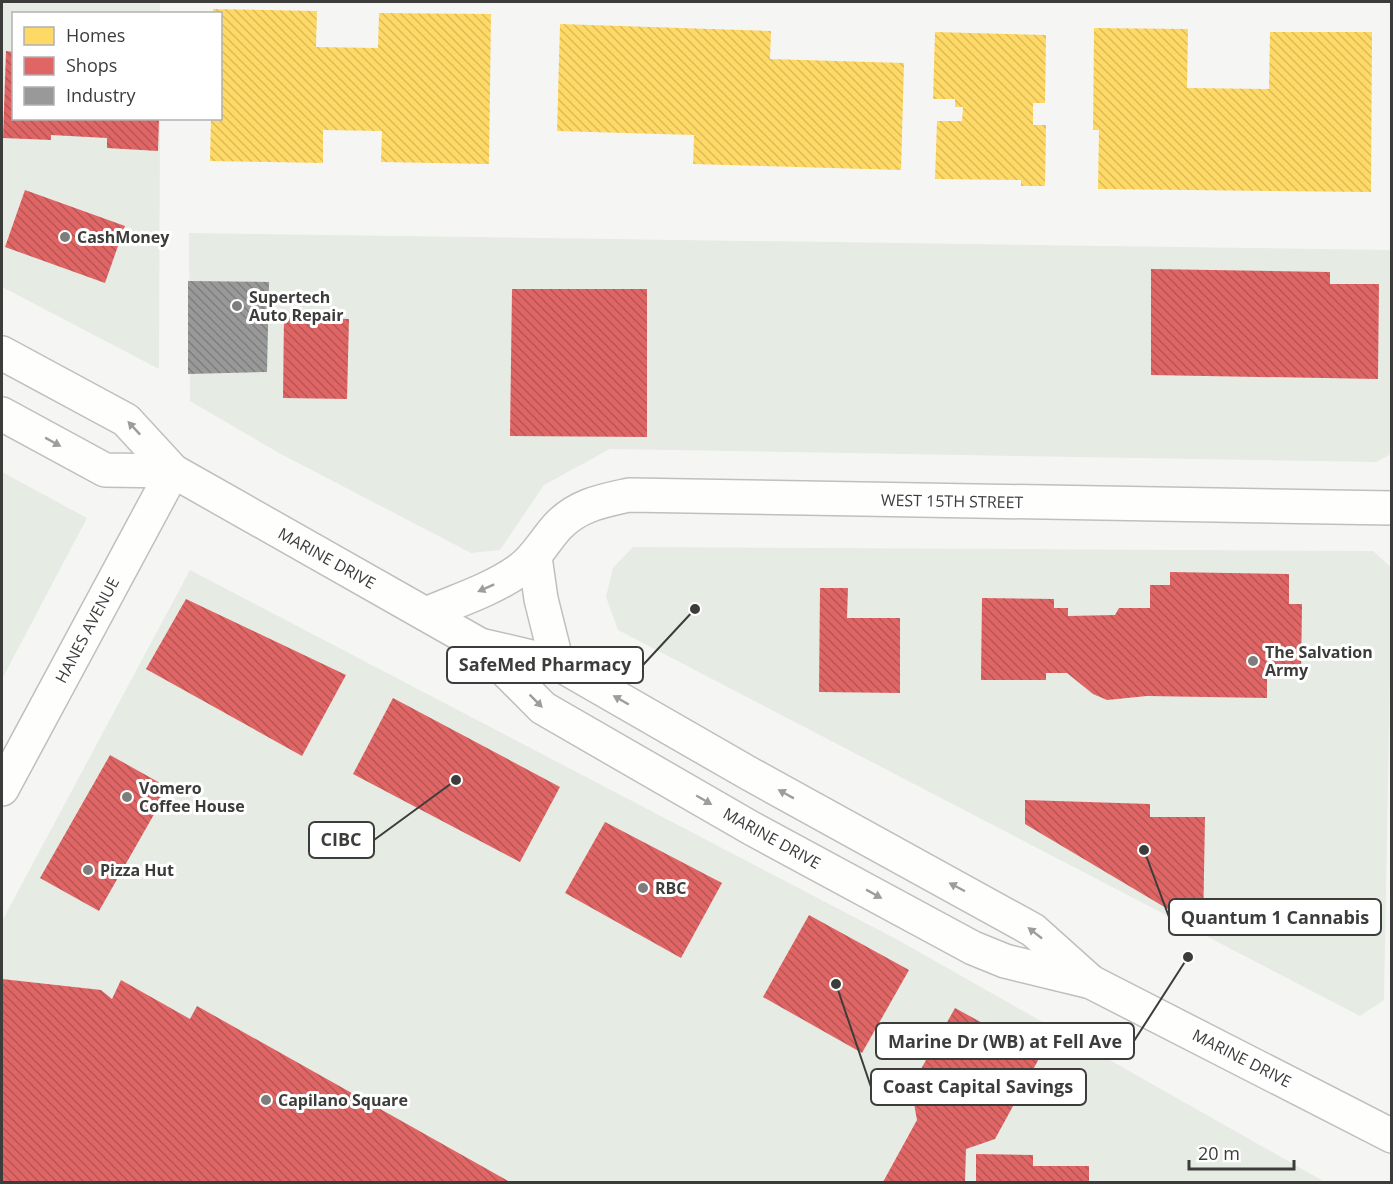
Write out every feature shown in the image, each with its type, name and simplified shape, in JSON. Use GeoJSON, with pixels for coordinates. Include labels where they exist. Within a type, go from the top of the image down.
{"type":"FeatureCollection","features":[{"type":"Feature","properties":{"kind":"main road","name":"MARINE DRIVE"},"geometry":{"type":"LineString","coordinates":[[2,353],[126,420],[174,471],[480,645],[543,708],[751,828],[973,948],[1005,961],[1091,982],[1392,1136]]}},
{"type":"Feature","properties":{"kind":"main road","name":"MARINE DRIVE"},"geometry":{"type":"LineString","coordinates":[[2,414],[105,470],[174,471]]}},
{"type":"Feature","properties":{"kind":"main road","name":"HANES AVENUE"},"geometry":{"type":"LineString","coordinates":[[2,789],[174,471]]}},
{"type":"Feature","properties":{"kind":"main road","name":"WEST 15TH STREET"},"geometry":{"type":"LineString","coordinates":[[426,614],[504,580],[535,557],[559,525],[590,504],[629,495],[1392,508]]}},
{"type":"Feature","properties":{"kind":"main road"},"geometry":{"type":"LineString","coordinates":[[535,557],[542,599],[558,663]]}},
{"type":"Feature","properties":{"kind":"main road","name":"MARINE DRIVE"},"geometry":{"type":"LineString","coordinates":[[480,645],[558,663],[750,774],[1033,930],[1091,982]]}},
{"type":"Feature","properties":{"kind":"shaded area"},"geometry":{"type":"Polygon","coordinates":[[[2,2],[160,2],[160,12],[12,12],[12,120],[160,120],[159,369],[2,287],[2,2]]]}},
{"type":"Feature","properties":{"kind":"shaded area"},"geometry":{"type":"Polygon","coordinates":[[[189,233],[1391,250],[1391,454],[1377,462],[610,449],[544,485],[500,550],[471,553],[279,453],[190,401],[189,233]]]}},
{"type":"Feature","properties":{"kind":"shaded area"},"geometry":{"type":"Polygon","coordinates":[[[2,472],[87,518],[2,679],[2,472]]]}},
{"type":"Feature","properties":{"kind":"shaded area"},"geometry":{"type":"Polygon","coordinates":[[[633,547],[1373,551],[1392,568],[1384,1000],[1360,1016],[618,630],[606,597],[613,568],[633,547]]]}},
{"type":"Feature","properties":{"kind":"shaded area"},"geometry":{"type":"Polygon","coordinates":[[[190,570],[898,940],[1325,1182],[2,1182],[2,921],[190,570]]]}},
{"type":"Feature","properties":{"kind":"building: Homes"},"geometry":{"type":"Polygon","coordinates":[[[213,9],[317,11],[316,47],[378,48],[379,13],[491,14],[489,164],[381,162],[382,131],[323,130],[323,163],[210,161],[211,120],[222,120],[222,12],[213,12],[213,9]]]}},
{"type":"Feature","properties":{"kind":"building: Homes"},"geometry":{"type":"Polygon","coordinates":[[[560,24],[771,31],[770,59],[904,63],[901,170],[693,164],[694,135],[557,131],[560,24]]]}},
{"type":"Feature","properties":{"kind":"building: Homes"},"geometry":{"type":"Polygon","coordinates":[[[1094,28],[1188,29],[1187,88],[1269,89],[1270,32],[1372,32],[1371,192],[1098,189],[1099,130],[1093,130],[1094,28]]]}},
{"type":"Feature","properties":{"kind":"building: Homes"},"geometry":{"type":"Polygon","coordinates":[[[935,32],[1046,35],[1045,103],[1033,103],[1033,125],[1046,125],[1045,186],[1021,186],[1021,180],[935,179],[937,121],[962,121],[963,107],[955,107],[955,99],[933,99],[935,32]]]}},
{"type":"Feature","properties":{"kind":"building: Shops"},"geometry":{"type":"Polygon","coordinates":[[[6,51],[12,52],[12,120],[159,120],[158,151],[107,148],[107,138],[51,135],[51,140],[3,138],[6,51]]]}},
{"type":"Feature","properties":{"kind":"building: Shops","name":"CashMoney"},"geometry":{"type":"Polygon","coordinates":[[[25,190],[125,226],[105,283],[5,247],[25,190]]]}},
{"type":"Feature","properties":{"kind":"building: Shops"},"geometry":{"type":"Polygon","coordinates":[[[1151,269],[1330,272],[1330,284],[1379,284],[1378,379],[1151,375],[1151,269]]]}},
{"type":"Feature","properties":{"kind":"building: Shops"},"geometry":{"type":"Polygon","coordinates":[[[512,289],[647,289],[647,437],[510,436],[512,289]]]}},
{"type":"Feature","properties":{"kind":"building: Shops"},"geometry":{"type":"Polygon","coordinates":[[[284,317],[349,319],[347,399],[283,398],[284,317]]]}},
{"type":"Feature","properties":{"kind":"building: Shops"},"geometry":{"type":"Polygon","coordinates":[[[1170,572],[1289,574],[1289,604],[1302,604],[1301,676],[1267,676],[1267,698],[1147,696],[1107,700],[1093,694],[1067,673],[1046,673],[1046,680],[981,680],[982,598],[1054,599],[1054,608],[1068,608],[1068,616],[1115,615],[1119,608],[1150,608],[1150,585],[1170,585],[1170,572]]]}},
{"type":"Feature","properties":{"kind":"building: Shops"},"geometry":{"type":"Polygon","coordinates":[[[820,588],[848,588],[847,618],[900,618],[900,693],[819,692],[820,588]]]}},
{"type":"Feature","properties":{"kind":"building: Shops"},"geometry":{"type":"Polygon","coordinates":[[[186,599],[346,675],[302,756],[146,669],[186,599]]]}},
{"type":"Feature","properties":{"kind":"building: Shops"},"geometry":{"type":"Polygon","coordinates":[[[393,698],[560,787],[520,862],[353,774],[393,698]]]}},
{"type":"Feature","properties":{"kind":"building: Shops"},"geometry":{"type":"Polygon","coordinates":[[[110,755],[169,788],[99,911],[40,878],[110,755]]]}},
{"type":"Feature","properties":{"kind":"building: Shops"},"geometry":{"type":"Polygon","coordinates":[[[1025,800],[1150,804],[1150,817],[1205,817],[1203,930],[1025,824],[1025,800]]]}},
{"type":"Feature","properties":{"kind":"building: Shops","name":"RBC"},"geometry":{"type":"Polygon","coordinates":[[[605,822],[722,883],[681,958],[565,893],[605,822]]]}},
{"type":"Feature","properties":{"kind":"building: Shops"},"geometry":{"type":"Polygon","coordinates":[[[809,915],[909,970],[862,1053],[763,997],[809,915]]]}},
{"type":"Feature","properties":{"kind":"building: Shops"},"geometry":{"type":"Polygon","coordinates":[[[2,979],[101,990],[112,999],[121,980],[190,1019],[197,1006],[510,1182],[2,1182],[2,979]]]}},
{"type":"Feature","properties":{"kind":"building: Shops"},"geometry":{"type":"Polygon","coordinates":[[[955,1008],[1041,1055],[995,1139],[966,1149],[965,1182],[883,1182],[917,1120],[911,1087],[955,1008]]]}},
{"type":"Feature","properties":{"kind":"building: Shops"},"geometry":{"type":"Polygon","coordinates":[[[976,1154],[1033,1155],[1033,1166],[1089,1166],[1089,1182],[976,1182],[976,1154]]]}},
{"type":"Feature","properties":{"kind":"building: Industry"},"geometry":{"type":"Polygon","coordinates":[[[188,281],[269,282],[267,372],[188,374],[188,281]]]}},
{"type":"Feature","properties":{"kind":"place","name":"CashMoney"},"geometry":{"type":"Point","coordinates":[65,237]}},
{"type":"Feature","properties":{"kind":"place","name":"Supertech Auto Repair"},"geometry":{"type":"Point","coordinates":[237,306]}},
{"type":"Feature","properties":{"kind":"place","name":"SafeMed Pharmacy"},"geometry":{"type":"Point","coordinates":[695,609]}},
{"type":"Feature","properties":{"kind":"place","name":"The Salvation Army"},"geometry":{"type":"Point","coordinates":[1253,661]}},
{"type":"Feature","properties":{"kind":"place","name":"CIBC"},"geometry":{"type":"Point","coordinates":[456,780]}},
{"type":"Feature","properties":{"kind":"place","name":"Vomero Coffee House"},"geometry":{"type":"Point","coordinates":[127,797]}},
{"type":"Feature","properties":{"kind":"place","name":"Quantum 1 Cannabis"},"geometry":{"type":"Point","coordinates":[1144,850]}},
{"type":"Feature","properties":{"kind":"place","name":"Pizza Hut"},"geometry":{"type":"Point","coordinates":[88,870]}},
{"type":"Feature","properties":{"kind":"place","name":"RBC"},"geometry":{"type":"Point","coordinates":[643,888]}},
{"type":"Feature","properties":{"kind":"place","name":"Marine Dr (WB) at Fell Ave"},"geometry":{"type":"Point","coordinates":[1188,957]}},
{"type":"Feature","properties":{"kind":"place","name":"Coast Capital Savings"},"geometry":{"type":"Point","coordinates":[836,984]}},
{"type":"Feature","properties":{"kind":"place","name":"Capilano Square"},"geometry":{"type":"Point","coordinates":[266,1100]}}]}
